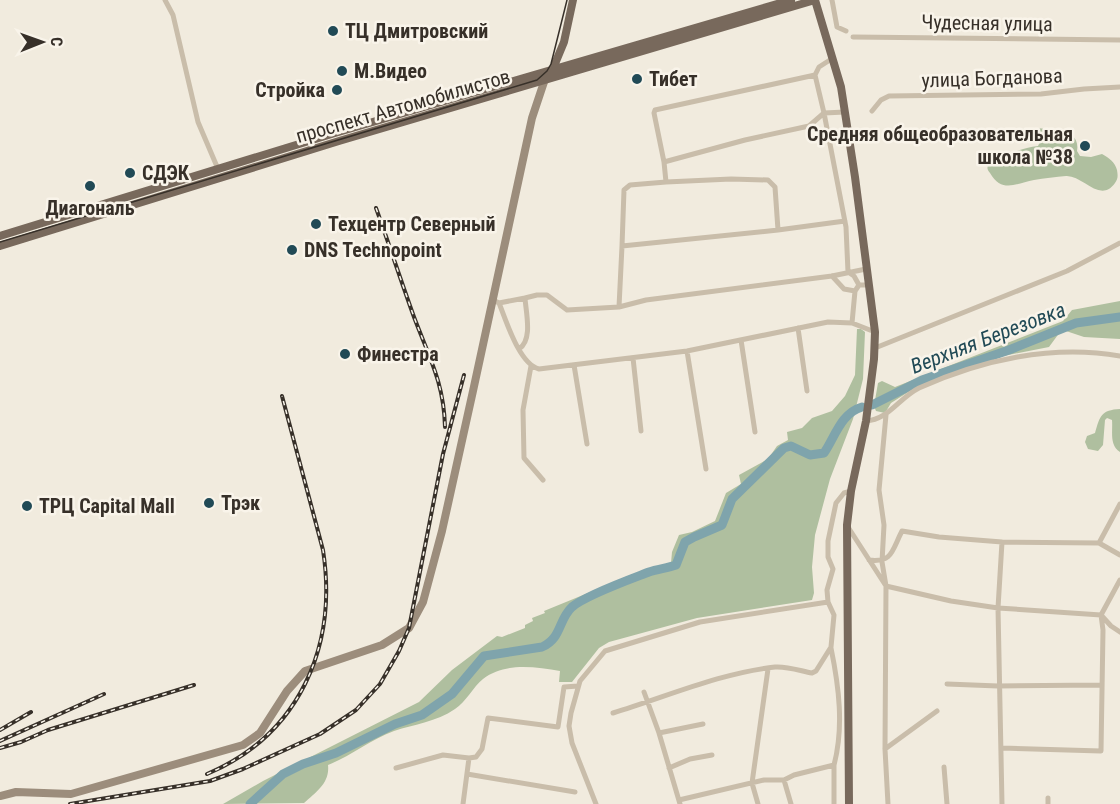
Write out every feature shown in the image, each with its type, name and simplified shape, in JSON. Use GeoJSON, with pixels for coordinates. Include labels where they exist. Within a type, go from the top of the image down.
{"type":"FeatureCollection","features":[{"type":"Feature","properties":{"kind":"main road"},"geometry":{"type":"LineString","coordinates":[[544,82],[553,70],[564,42],[573,0]]}},
{"type":"Feature","properties":{"kind":"main road","name":"проспект Автомобилистов"},"geometry":{"type":"LineString","coordinates":[[0,236],[218,169],[791,0]]}},
{"type":"Feature","properties":{"kind":"main road","name":"проспект Автомобилистов"},"geometry":{"type":"LineString","coordinates":[[0,246],[339,141],[815,0]]}},
{"type":"Feature","properties":{"kind":"main road"},"geometry":{"type":"LineString","coordinates":[[815,0],[833,58],[845,112],[866,269],[861,287],[874,332],[875,348],[866,421],[851,491],[847,525],[849,804]]}},
{"type":"Feature","properties":{"kind":"street"},"geometry":{"type":"LineString","coordinates":[[165,0],[173,15],[198,122],[218,169]]}},
{"type":"Feature","properties":{"kind":"street"},"geometry":{"type":"LineString","coordinates":[[832,0],[837,27],[846,31]]}},
{"type":"Feature","properties":{"kind":"street","name":"Чудесная улица"},"geometry":{"type":"LineString","coordinates":[[853,37],[1120,40]]}},
{"type":"Feature","properties":{"kind":"street"},"geometry":{"type":"LineString","coordinates":[[833,58],[819,67],[815,75],[845,221],[848,272]]}},
{"type":"Feature","properties":{"kind":"street"},"geometry":{"type":"LineString","coordinates":[[666,182],[655,110],[815,75]]}},
{"type":"Feature","properties":{"kind":"street"},"geometry":{"type":"LineString","coordinates":[[0,796],[16,792],[71,794],[243,745],[260,733],[287,691],[305,671],[382,645],[409,628],[423,602],[439,541],[496,301],[532,118],[544,82]]}},
{"type":"Feature","properties":{"kind":"street","name":"улица Богданова"},"geometry":{"type":"LineString","coordinates":[[872,111],[881,100],[889,96],[1041,94],[1053,91],[1120,87]]}},
{"type":"Feature","properties":{"kind":"street"},"geometry":{"type":"LineString","coordinates":[[664,162],[745,140],[809,126],[824,113],[845,112]]}},
{"type":"Feature","properties":{"kind":"street"},"geometry":{"type":"LineString","coordinates":[[619,308],[624,190],[630,184],[730,179],[768,180],[775,187],[778,230]]}},
{"type":"Feature","properties":{"kind":"street"},"geometry":{"type":"LineString","coordinates":[[622,246],[845,221]]}},
{"type":"Feature","properties":{"kind":"street"},"geometry":{"type":"LineString","coordinates":[[875,348],[1068,271],[1120,243]]}},
{"type":"Feature","properties":{"kind":"street"},"geometry":{"type":"LineString","coordinates":[[496,301],[547,295],[567,310],[619,308],[646,300],[832,276],[866,269]]}},
{"type":"Feature","properties":{"kind":"street"},"geometry":{"type":"LineString","coordinates":[[848,272],[854,276],[861,287],[852,323]]}},
{"type":"Feature","properties":{"kind":"street"},"geometry":{"type":"LineString","coordinates":[[832,276],[844,289],[861,287]]}},
{"type":"Feature","properties":{"kind":"street"},"geometry":{"type":"LineString","coordinates":[[519,349],[525,345],[527,339],[525,298]]}},
{"type":"Feature","properties":{"kind":"street"},"geometry":{"type":"LineString","coordinates":[[496,301],[519,349],[531,366],[539,369],[687,351],[828,322],[852,323],[874,332]]}},
{"type":"Feature","properties":{"kind":"street"},"geometry":{"type":"LineString","coordinates":[[798,328],[807,391]]}},
{"type":"Feature","properties":{"kind":"street"},"geometry":{"type":"LineString","coordinates":[[741,340],[755,432]]}},
{"type":"Feature","properties":{"kind":"street"},"geometry":{"type":"LineString","coordinates":[[687,351],[706,469]]}},
{"type":"Feature","properties":{"kind":"street"},"geometry":{"type":"LineString","coordinates":[[866,421],[876,420],[886,415],[893,406],[918,389],[1003,358],[1034,354],[1100,352],[1120,356]]}},
{"type":"Feature","properties":{"kind":"street"},"geometry":{"type":"LineString","coordinates":[[633,358],[641,431]]}},
{"type":"Feature","properties":{"kind":"street"},"geometry":{"type":"LineString","coordinates":[[574,365],[587,444]]}},
{"type":"Feature","properties":{"kind":"street"},"geometry":{"type":"LineString","coordinates":[[531,366],[523,410],[524,458],[543,480]]}},
{"type":"Feature","properties":{"kind":"street"},"geometry":{"type":"LineString","coordinates":[[886,415],[879,490],[884,525],[882,562],[886,586],[885,749],[888,804]]}},
{"type":"Feature","properties":{"kind":"street"},"geometry":{"type":"LineString","coordinates":[[834,804],[834,765],[840,725],[838,688],[831,647],[834,615],[828,602],[827,584],[833,568],[828,557],[828,541],[836,503],[844,493],[851,491]]}},
{"type":"Feature","properties":{"kind":"street"},"geometry":{"type":"LineString","coordinates":[[1099,543],[1120,504]]}},
{"type":"Feature","properties":{"kind":"street"},"geometry":{"type":"LineString","coordinates":[[847,525],[886,586],[951,601],[998,608],[1101,615],[1110,626],[1120,632]]}},
{"type":"Feature","properties":{"kind":"street"},"geometry":{"type":"LineString","coordinates":[[869,560],[882,562],[888,558],[903,531],[939,537],[1002,542],[1099,543],[1120,555]]}},
{"type":"Feature","properties":{"kind":"street"},"geometry":{"type":"LineString","coordinates":[[1002,542],[998,608],[1002,804]]}},
{"type":"Feature","properties":{"kind":"street"},"geometry":{"type":"LineString","coordinates":[[1002,748],[1101,750],[1103,630],[1101,615],[1120,580]]}},
{"type":"Feature","properties":{"kind":"street"},"geometry":{"type":"LineString","coordinates":[[596,804],[572,743],[569,726],[578,686],[604,651],[700,622],[828,602]]}},
{"type":"Feature","properties":{"kind":"street"},"geometry":{"type":"LineString","coordinates":[[613,713],[710,682],[768,669],[778,667],[812,673],[821,667],[831,647]]}},
{"type":"Feature","properties":{"kind":"street"},"geometry":{"type":"LineString","coordinates":[[758,804],[752,783],[768,669]]}},
{"type":"Feature","properties":{"kind":"street"},"geometry":{"type":"LineString","coordinates":[[947,684],[1101,685]]}},
{"type":"Feature","properties":{"kind":"street"},"geometry":{"type":"LineString","coordinates":[[396,768],[443,755],[476,757],[482,749],[488,718],[558,727],[564,687],[578,686]]}},
{"type":"Feature","properties":{"kind":"street"},"geometry":{"type":"LineString","coordinates":[[644,692],[659,733],[679,802],[764,780],[784,780],[794,775],[834,765]]}},
{"type":"Feature","properties":{"kind":"street"},"geometry":{"type":"LineString","coordinates":[[885,749],[937,711]]}},
{"type":"Feature","properties":{"kind":"street"},"geometry":{"type":"LineString","coordinates":[[659,733],[703,724]]}},
{"type":"Feature","properties":{"kind":"street"},"geometry":{"type":"LineString","coordinates":[[669,768],[690,759],[712,754]]}},
{"type":"Feature","properties":{"kind":"street"},"geometry":{"type":"LineString","coordinates":[[463,804],[468,758]]}},
{"type":"Feature","properties":{"kind":"street"},"geometry":{"type":"LineString","coordinates":[[944,767],[947,804]]}},
{"type":"Feature","properties":{"kind":"street"},"geometry":{"type":"LineString","coordinates":[[466,774],[575,792]]}},
{"type":"Feature","properties":{"kind":"street"},"geometry":{"type":"LineString","coordinates":[[784,780],[791,804]]}},
{"type":"Feature","properties":{"kind":"green space"},"geometry":{"type":"Polygon","coordinates":[[[1032,128],[1055,129],[1069,133],[1077,143],[1080,156],[1091,157],[1102,154],[1107,157],[1116,167],[1118,176],[1116,182],[1103,191],[1066,176],[1038,179],[1010,186],[1000,183],[989,171],[989,164],[991,161],[1014,152],[1038,146],[1040,142],[1038,138],[1027,136],[1027,132],[1032,128]]]}},
{"type":"Feature","properties":{"kind":"green space"},"geometry":{"type":"Polygon","coordinates":[[[1120,301],[1120,339],[1084,337],[1066,331],[1060,332],[1049,347],[1003,356],[921,384],[891,403],[885,413],[876,411],[874,406],[878,383],[882,381],[895,387],[1063,321],[1072,310],[1120,301]]]}},
{"type":"Feature","properties":{"kind":"green space"},"geometry":{"type":"Polygon","coordinates":[[[857,329],[865,332],[863,379],[853,419],[830,479],[815,535],[812,600],[697,618],[609,642],[599,648],[572,682],[559,682],[560,671],[530,667],[501,670],[483,679],[463,702],[448,713],[433,720],[394,731],[328,765],[324,782],[304,803],[223,804],[263,781],[419,702],[452,670],[497,636],[502,637],[525,628],[525,625],[533,621],[532,618],[545,613],[544,611],[627,577],[671,563],[672,552],[679,535],[692,532],[715,521],[726,493],[741,484],[739,475],[768,459],[777,446],[788,440],[787,432],[802,428],[812,418],[832,411],[845,396],[855,375],[857,329]]]}},
{"type":"Feature","properties":{"kind":"green space"},"geometry":{"type":"Polygon","coordinates":[[[1120,409],[1120,452],[1113,442],[1112,420],[1107,418],[1103,445],[1098,451],[1088,449],[1085,442],[1087,436],[1095,433],[1102,415],[1120,409]]]}},
{"type":"Feature","properties":{"kind":"waterway","name":"Верхняя Березовка"},"geometry":{"type":"LineString","coordinates":[[872,405],[922,380],[1009,350],[1076,323],[1120,317]]}},
{"type":"Feature","properties":{"kind":"waterway"},"geometry":{"type":"LineString","coordinates":[[250,804],[283,774],[303,764],[336,753],[395,724],[422,715],[452,694],[484,656],[542,647],[553,639],[564,617],[579,602],[649,572],[676,565],[685,542],[722,525],[732,499],[784,448],[791,446],[810,455],[824,453],[839,426],[849,414],[862,407]]}},
{"type":"Feature","properties":{"kind":"tram line"},"geometry":{"type":"LineString","coordinates":[[0,242],[537,80],[551,64],[567,0]]}},
{"type":"Feature","properties":{"kind":"railway"},"geometry":{"type":"LineString","coordinates":[[376,208],[439,383],[445,427]]}},
{"type":"Feature","properties":{"kind":"railway"},"geometry":{"type":"LineString","coordinates":[[70,804],[210,781],[243,769],[320,734],[356,710],[380,684],[409,628],[443,454],[464,375]]}},
{"type":"Feature","properties":{"kind":"railway"},"geometry":{"type":"LineString","coordinates":[[207,774],[239,757],[266,736],[288,712],[305,684],[317,653],[324,620],[326,586],[323,550],[282,396]]}},
{"type":"Feature","properties":{"kind":"railway"},"geometry":{"type":"LineString","coordinates":[[0,748],[48,730],[194,685]]}},
{"type":"Feature","properties":{"kind":"railway"},"geometry":{"type":"LineString","coordinates":[[0,741],[104,694]]}},
{"type":"Feature","properties":{"kind":"railway"},"geometry":{"type":"LineString","coordinates":[[0,730],[31,712]]}},
{"type":"Feature","properties":{"kind":"place","name":"ТЦ Дмитровский"},"geometry":{"type":"Point","coordinates":[333,31]}},
{"type":"Feature","properties":{"kind":"place","name":"М.Видео"},"geometry":{"type":"Point","coordinates":[342,71]}},
{"type":"Feature","properties":{"kind":"place","name":"Тибет"},"geometry":{"type":"Point","coordinates":[637,79]}},
{"type":"Feature","properties":{"kind":"place","name":"Стройка"},"geometry":{"type":"Point","coordinates":[337,90]}},
{"type":"Feature","properties":{"kind":"place","name":"Средняя общеобразовательная школа №38"},"geometry":{"type":"Point","coordinates":[1085,146]}},
{"type":"Feature","properties":{"kind":"place","name":"СДЭК"},"geometry":{"type":"Point","coordinates":[130,173]}},
{"type":"Feature","properties":{"kind":"place","name":"Диагональ"},"geometry":{"type":"Point","coordinates":[90,186]}},
{"type":"Feature","properties":{"kind":"place","name":"Техцентр Северный"},"geometry":{"type":"Point","coordinates":[316,224]}},
{"type":"Feature","properties":{"kind":"place","name":"DNS Technopoint"},"geometry":{"type":"Point","coordinates":[292,250]}},
{"type":"Feature","properties":{"kind":"place","name":"Финестра"},"geometry":{"type":"Point","coordinates":[345,354]}},
{"type":"Feature","properties":{"kind":"place","name":"Трэк"},"geometry":{"type":"Point","coordinates":[209,503]}},
{"type":"Feature","properties":{"kind":"place","name":"ТРЦ Capital Mall"},"geometry":{"type":"Point","coordinates":[27,506]}}]}
